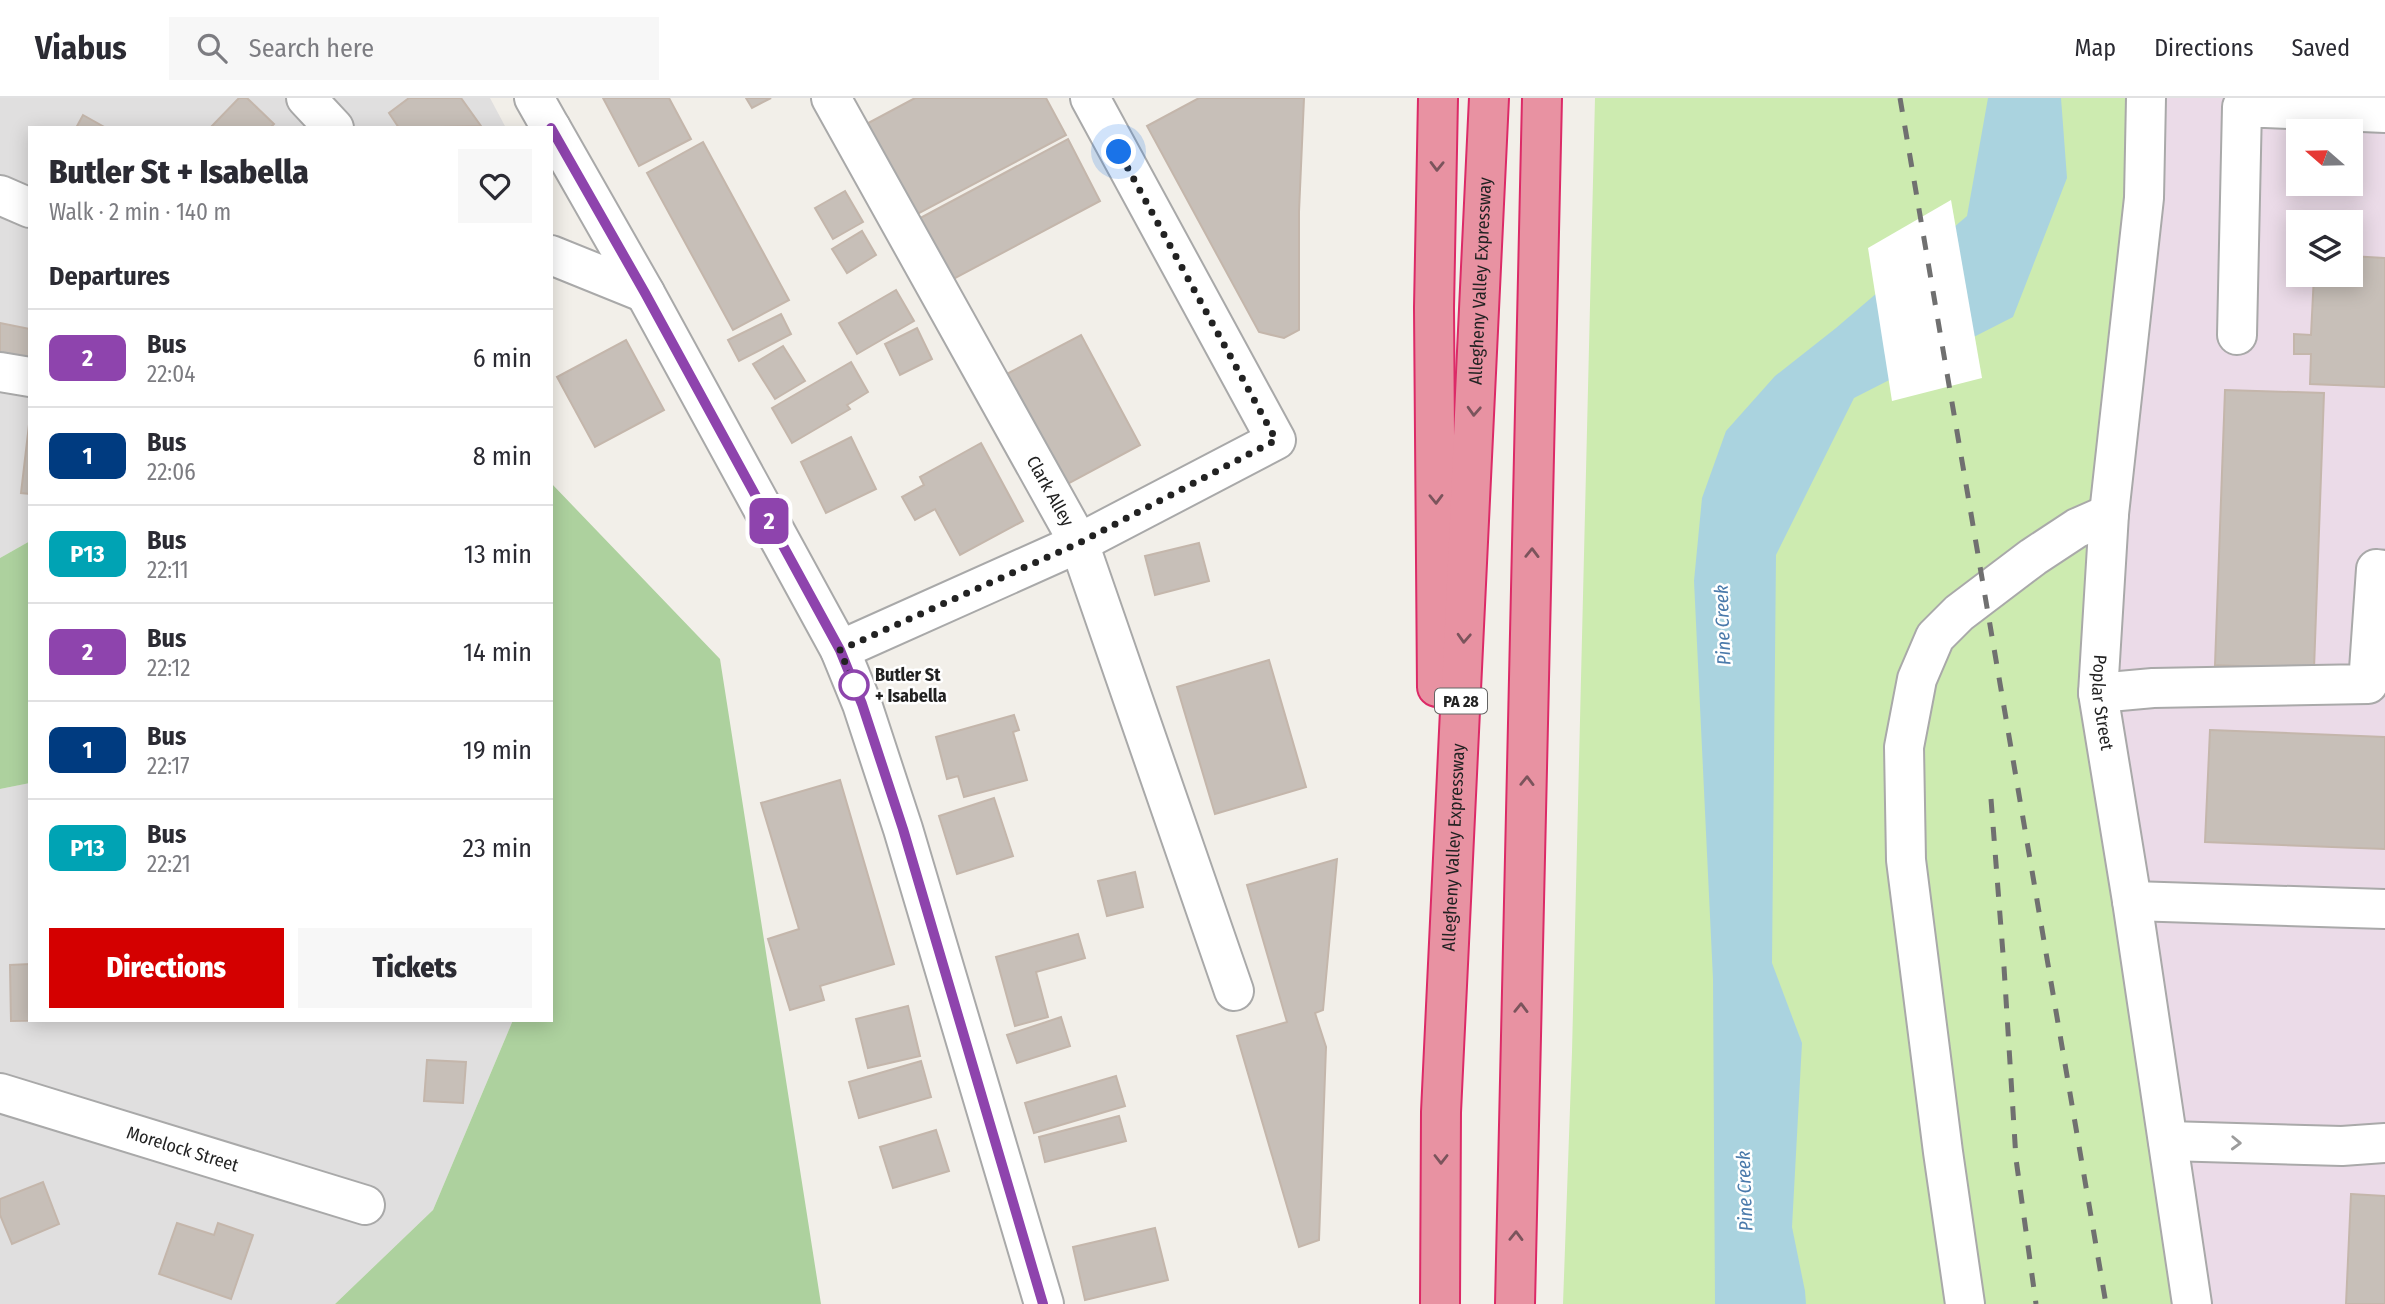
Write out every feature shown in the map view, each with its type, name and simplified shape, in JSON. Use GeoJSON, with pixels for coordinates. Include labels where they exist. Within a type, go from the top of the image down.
{"type":"FeatureCollection","features":[{"type":"Feature","properties":{"kind":"highway"},"geometry":{"type":"LineString","coordinates":[[1438,98],[1434,322],[1441,1112]]}},
{"type":"Feature","properties":{"kind":"highway","name":"Allegheny Valley Expressway"},"geometry":{"type":"LineString","coordinates":[[1440,1304],[1441,1112],[1489,98]]}},
{"type":"Feature","properties":{"kind":"highway"},"geometry":{"type":"LineString","coordinates":[[1515,1304],[1542,98]]}},
{"type":"Feature","properties":{"kind":"street"},"geometry":{"type":"LineString","coordinates":[[306,98],[332,126]]}},
{"type":"Feature","properties":{"kind":"street"},"geometry":{"type":"LineString","coordinates":[[534,98],[550,126]]}},
{"type":"Feature","properties":{"kind":"street","name":"Clark Alley"},"geometry":{"type":"LineString","coordinates":[[831,98],[1079,543],[1234,991]]}},
{"type":"Feature","properties":{"kind":"street","name":"Poplar Street"},"geometry":{"type":"LineString","coordinates":[[2146,98],[2144,198],[2109,514],[2098,693],[2192,1304]]}},
{"type":"Feature","properties":{"kind":"street"},"geometry":{"type":"LineString","coordinates":[[840,650],[1079,543],[1276,440],[1096,100]]}},
{"type":"Feature","properties":{"kind":"street"},"geometry":{"type":"LineString","coordinates":[[2237,335],[2242,107],[2385,113]]}},
{"type":"Feature","properties":{"kind":"street"},"geometry":{"type":"LineString","coordinates":[[553,132],[645,293],[840,650],[862,704],[903,829],[1044,1304]]}},
{"type":"Feature","properties":{"kind":"street"},"geometry":{"type":"LineString","coordinates":[[0,195],[28,207]]}},
{"type":"Feature","properties":{"kind":"street"},"geometry":{"type":"LineString","coordinates":[[553,256],[645,293]]}},
{"type":"Feature","properties":{"kind":"street"},"geometry":{"type":"LineString","coordinates":[[0,372],[28,377]]}},
{"type":"Feature","properties":{"kind":"street"},"geometry":{"type":"LineString","coordinates":[[1965,1304],[1906,860],[1904,747],[1917,679],[1935,636],[1959,612],[2034,556],[2077,528],[2109,514]]}},
{"type":"Feature","properties":{"kind":"street"},"geometry":{"type":"LineString","coordinates":[[2098,693],[2154,688],[2368,684],[2376,569],[2385,570]]}},
{"type":"Feature","properties":{"kind":"street"},"geometry":{"type":"LineString","coordinates":[[2132,901],[2385,909]]}},
{"type":"Feature","properties":{"kind":"street","name":"Morelock Street"},"geometry":{"type":"LineString","coordinates":[[7,1101],[365,1205]]}},
{"type":"Feature","properties":{"kind":"street"},"geometry":{"type":"LineString","coordinates":[[2168,1141],[2342,1146],[2385,1143]]}},
{"type":"Feature","properties":{"kind":"shaded area"},"geometry":{"type":"Polygon","coordinates":[[[0,98],[490,98],[505,126],[28,126],[28,542],[0,558],[0,98]]]}},
{"type":"Feature","properties":{"kind":"shaded area"},"geometry":{"type":"Polygon","coordinates":[[[2108,98],[2385,98],[2385,1304],[2162,1304],[2109,950],[2108,98]]]}},
{"type":"Feature","properties":{"kind":"shaded area"},"geometry":{"type":"Polygon","coordinates":[[[28,783],[28,1022],[512,1022],[433,1210],[335,1304],[0,1304],[0,789],[28,783]]]}},
{"type":"Feature","properties":{"kind":"green space"},"geometry":{"type":"Polygon","coordinates":[[[1595,98],[2146,98],[2098,693],[2192,1304],[1563,1304],[1572,1052],[1595,98]]]}},
{"type":"Feature","properties":{"kind":"green space"},"geometry":{"type":"Polygon","coordinates":[[[553,485],[720,659],[821,1304],[335,1304],[433,1210],[512,1022],[553,1022],[553,485]]]}},
{"type":"Feature","properties":{"kind":"green space"},"geometry":{"type":"Polygon","coordinates":[[[28,542],[28,783],[0,789],[0,558],[28,542]]]}},
{"type":"Feature","properties":{"kind":"water","name":"Pine Creek"},"geometry":{"type":"Polygon","coordinates":[[[1988,98],[2061,98],[2067,178],[2013,317],[1854,398],[1776,555],[1772,963],[1802,1043],[1792,1227],[1806,1304],[1715,1304],[1713,979],[1694,581],[1702,498],[1726,431],[1775,376],[1836,328],[1967,216],[1988,98]]]}},
{"type":"Feature","properties":{"kind":"pier"},"geometry":{"type":"Polygon","coordinates":[[[1951,200],[1982,378],[1892,401],[1868,248],[1951,200]]]}},
{"type":"Feature","properties":{"kind":"building"},"geometry":{"type":"Polygon","coordinates":[[[239,98],[247,98],[274,124],[272,126],[212,126],[239,98]]]}},
{"type":"Feature","properties":{"kind":"building"},"geometry":{"type":"Polygon","coordinates":[[[409,98],[461,98],[481,126],[398,126],[389,113],[409,98]]]}},
{"type":"Feature","properties":{"kind":"building"},"geometry":{"type":"Polygon","coordinates":[[[603,98],[669,98],[691,139],[639,166],[603,98]]]}},
{"type":"Feature","properties":{"kind":"building"},"geometry":{"type":"Polygon","coordinates":[[[746,98],[771,98],[752,108],[746,98]]]}},
{"type":"Feature","properties":{"kind":"building"},"geometry":{"type":"Polygon","coordinates":[[[915,98],[1046,98],[1066,135],[908,219],[859,128],[915,98]]]}},
{"type":"Feature","properties":{"kind":"building"},"geometry":{"type":"Polygon","coordinates":[[[1199,98],[1304,98],[1299,212],[1299,330],[1284,338],[1259,332],[1147,126],[1199,98]]]}},
{"type":"Feature","properties":{"kind":"building"},"geometry":{"type":"Polygon","coordinates":[[[83,115],[102,126],[77,126],[83,115]]]}},
{"type":"Feature","properties":{"kind":"building"},"geometry":{"type":"Polygon","coordinates":[[[1068,139],[1100,201],[944,284],[911,223],[1068,139]]]}},
{"type":"Feature","properties":{"kind":"building"},"geometry":{"type":"Polygon","coordinates":[[[703,142],[789,300],[733,330],[647,173],[703,142]]]}},
{"type":"Feature","properties":{"kind":"building"},"geometry":{"type":"Polygon","coordinates":[[[845,191],[863,222],[833,239],[815,208],[845,191]]]}},
{"type":"Feature","properties":{"kind":"building"},"geometry":{"type":"Polygon","coordinates":[[[862,231],[876,255],[847,273],[832,249],[862,231]]]}},
{"type":"Feature","properties":{"kind":"building"},"geometry":{"type":"Polygon","coordinates":[[[2363,257],[2385,258],[2385,387],[2310,384],[2311,354],[2294,354],[2294,334],[2311,335],[2313,287],[2363,287],[2363,257]]]}},
{"type":"Feature","properties":{"kind":"building"},"geometry":{"type":"Polygon","coordinates":[[[896,290],[914,321],[857,354],[839,323],[896,290]]]}},
{"type":"Feature","properties":{"kind":"building"},"geometry":{"type":"Polygon","coordinates":[[[781,314],[791,334],[739,361],[728,340],[781,314]]]}},
{"type":"Feature","properties":{"kind":"building"},"geometry":{"type":"Polygon","coordinates":[[[0,323],[28,329],[28,363],[0,358],[0,323]]]}},
{"type":"Feature","properties":{"kind":"building"},"geometry":{"type":"Polygon","coordinates":[[[917,328],[932,359],[900,375],[885,344],[917,328]]]}},
{"type":"Feature","properties":{"kind":"building"},"geometry":{"type":"Polygon","coordinates":[[[1081,335],[1140,445],[1062,487],[1003,376],[1081,335]]]}},
{"type":"Feature","properties":{"kind":"building"},"geometry":{"type":"Polygon","coordinates":[[[626,340],[664,410],[595,447],[557,377],[626,340]]]}},
{"type":"Feature","properties":{"kind":"building"},"geometry":{"type":"Polygon","coordinates":[[[783,346],[805,381],[775,399],[753,364],[783,346]]]}},
{"type":"Feature","properties":{"kind":"building"},"geometry":{"type":"Polygon","coordinates":[[[851,362],[868,392],[847,405],[850,409],[792,443],[772,408],[851,362]]]}},
{"type":"Feature","properties":{"kind":"building"},"geometry":{"type":"Polygon","coordinates":[[[2225,390],[2324,393],[2314,669],[2215,665],[2225,390]]]}},
{"type":"Feature","properties":{"kind":"building"},"geometry":{"type":"Polygon","coordinates":[[[28,433],[28,494],[21,493],[28,433]]]}},
{"type":"Feature","properties":{"kind":"building"},"geometry":{"type":"Polygon","coordinates":[[[851,437],[876,489],[826,513],[801,462],[851,437]]]}},
{"type":"Feature","properties":{"kind":"building"},"geometry":{"type":"Polygon","coordinates":[[[981,443],[1023,521],[960,555],[935,509],[915,520],[902,497],[924,485],[920,477],[981,443]]]}},
{"type":"Feature","properties":{"kind":"building"},"geometry":{"type":"Polygon","coordinates":[[[1199,543],[1209,581],[1155,595],[1145,556],[1199,543]]]}},
{"type":"Feature","properties":{"kind":"building"},"geometry":{"type":"Polygon","coordinates":[[[1269,660],[1306,787],[1215,814],[1177,687],[1269,660]]]}},
{"type":"Feature","properties":{"kind":"building"},"geometry":{"type":"Polygon","coordinates":[[[1014,715],[1019,730],[1013,732],[1027,780],[964,797],[958,776],[947,779],[936,737],[1014,715]]]}},
{"type":"Feature","properties":{"kind":"building"},"geometry":{"type":"Polygon","coordinates":[[[2210,730],[2385,737],[2385,849],[2205,842],[2210,730]]]}},
{"type":"Feature","properties":{"kind":"building"},"geometry":{"type":"Polygon","coordinates":[[[840,780],[894,964],[820,986],[824,1000],[790,1010],[768,939],[799,929],[761,803],[840,780]]]}},
{"type":"Feature","properties":{"kind":"building"},"geometry":{"type":"Polygon","coordinates":[[[994,798],[1013,856],[957,874],[939,816],[994,798]]]}},
{"type":"Feature","properties":{"kind":"building"},"geometry":{"type":"Polygon","coordinates":[[[1337,859],[1323,1010],[1315,1013],[1326,1047],[1319,1240],[1299,1247],[1237,1036],[1287,1022],[1247,885],[1337,859]]]}},
{"type":"Feature","properties":{"kind":"building"},"geometry":{"type":"Polygon","coordinates":[[[1135,872],[1143,907],[1107,916],[1098,881],[1135,872]]]}},
{"type":"Feature","properties":{"kind":"building"},"geometry":{"type":"Polygon","coordinates":[[[1078,934],[1085,958],[1036,972],[1048,1017],[1015,1026],[996,957],[1078,934]]]}},
{"type":"Feature","properties":{"kind":"building"},"geometry":{"type":"Polygon","coordinates":[[[28,964],[28,1021],[11,1021],[10,965],[28,964]]]}},
{"type":"Feature","properties":{"kind":"building"},"geometry":{"type":"Polygon","coordinates":[[[908,1006],[920,1056],[868,1068],[856,1019],[908,1006]]]}},
{"type":"Feature","properties":{"kind":"building"},"geometry":{"type":"Polygon","coordinates":[[[1061,1017],[1070,1046],[1017,1063],[1007,1035],[1061,1017]]]}},
{"type":"Feature","properties":{"kind":"building"},"geometry":{"type":"Polygon","coordinates":[[[427,1060],[466,1062],[463,1103],[424,1101],[427,1060]]]}},
{"type":"Feature","properties":{"kind":"building"},"geometry":{"type":"Polygon","coordinates":[[[921,1061],[931,1097],[859,1118],[849,1082],[921,1061]]]}},
{"type":"Feature","properties":{"kind":"building"},"geometry":{"type":"Polygon","coordinates":[[[1116,1076],[1125,1106],[1034,1133],[1025,1103],[1116,1076]]]}},
{"type":"Feature","properties":{"kind":"building"},"geometry":{"type":"Polygon","coordinates":[[[1119,1116],[1126,1141],[1045,1162],[1039,1137],[1119,1116]]]}},
{"type":"Feature","properties":{"kind":"building"},"geometry":{"type":"Polygon","coordinates":[[[936,1130],[949,1171],[893,1188],[880,1147],[936,1130]]]}},
{"type":"Feature","properties":{"kind":"building"},"geometry":{"type":"Polygon","coordinates":[[[43,1182],[59,1224],[12,1244],[0,1215],[0,1199],[43,1182]]]}},
{"type":"Feature","properties":{"kind":"building"},"geometry":{"type":"Polygon","coordinates":[[[2351,1194],[2385,1196],[2385,1304],[2346,1304],[2351,1194]]]}},
{"type":"Feature","properties":{"kind":"building"},"geometry":{"type":"Polygon","coordinates":[[[177,1223],[214,1235],[218,1223],[253,1235],[231,1299],[159,1274],[177,1223]]]}},
{"type":"Feature","properties":{"kind":"building"},"geometry":{"type":"Polygon","coordinates":[[[1155,1228],[1168,1280],[1085,1300],[1073,1247],[1155,1228]]]}},
{"type":"Feature","properties":{"kind":"railway"},"geometry":{"type":"LineString","coordinates":[[1900,98],[2106,1304]]}},
{"type":"Feature","properties":{"kind":"railway"},"geometry":{"type":"LineString","coordinates":[[1991,799],[2016,1159],[2036,1304]]}},
{"type":"Feature","properties":{"kind":"bus line","name":"2"},"geometry":{"type":"LineString","coordinates":[[553,132],[645,293],[840,650],[862,704],[903,829],[1043,1304]]}},
{"type":"Feature","properties":{"kind":"place","name":"Butler St + Isabella"},"geometry":{"type":"Point","coordinates":[854,685]}},
{"type":"Feature","properties":{"kind":"route"},"geometry":{"type":"LineString","coordinates":[[854,685],[840,650],[1079,543],[1276,440],[1119,152]]}}]}
